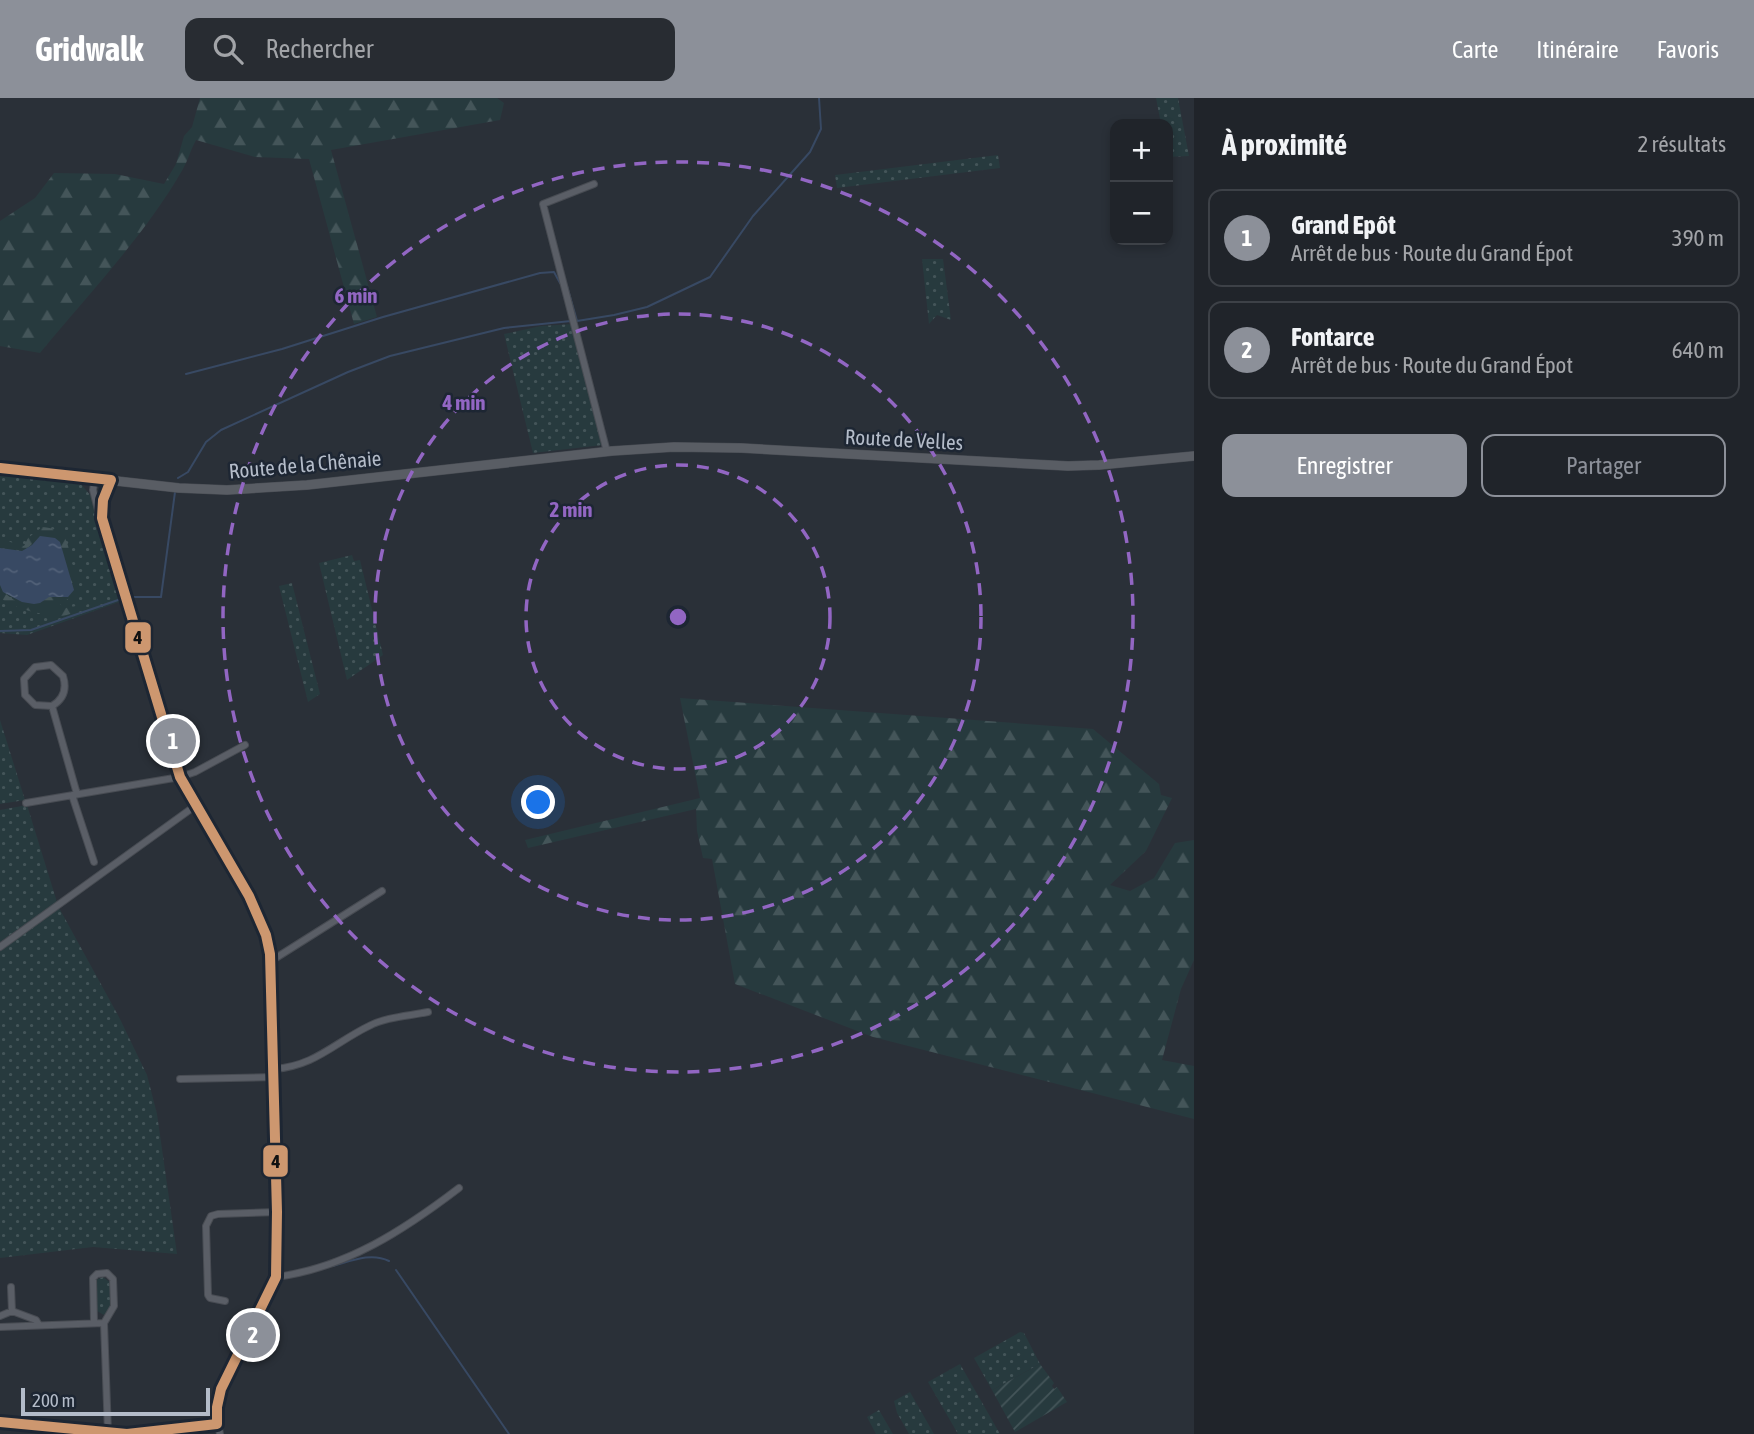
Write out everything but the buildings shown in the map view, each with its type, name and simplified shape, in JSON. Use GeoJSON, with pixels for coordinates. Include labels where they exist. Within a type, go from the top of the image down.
{"type":"FeatureCollection","features":[{"type":"Feature","properties":{"kind":"main road","name":"Route de Velles"},"geometry":{"type":"LineString","coordinates":[[610,452],[714,447],[1068,466],[1194,456]]}},
{"type":"Feature","properties":{"kind":"main road","name":"Route de la Chênaie"},"geometry":{"type":"LineString","coordinates":[[0,468],[194,489],[256,489],[610,452]]}},
{"type":"Feature","properties":{"kind":"street"},"geometry":{"type":"LineString","coordinates":[[594,184],[543,204],[610,452]]}},
{"type":"Feature","properties":{"kind":"street"},"geometry":{"type":"LineString","coordinates":[[94,478],[93,490],[180,777],[249,896],[266,935],[271,961],[276,1278],[221,1389],[217,1407],[220,1434]]}},
{"type":"Feature","properties":{"kind":"street"},"geometry":{"type":"LineString","coordinates":[[102,518],[103,500],[111,480]]}},
{"type":"Feature","properties":{"kind":"street"},"geometry":{"type":"LineString","coordinates":[[51,665],[63,676],[65,691],[60,700],[52,706],[35,705],[25,695],[24,679],[35,667],[51,665]]}},
{"type":"Feature","properties":{"kind":"street"},"geometry":{"type":"LineString","coordinates":[[52,706],[94,862]]}},
{"type":"Feature","properties":{"kind":"street"},"geometry":{"type":"LineString","coordinates":[[26,803],[180,777],[195,772],[245,745]]}},
{"type":"Feature","properties":{"kind":"street"},"geometry":{"type":"LineString","coordinates":[[0,947],[195,806]]}},
{"type":"Feature","properties":{"kind":"street"},"geometry":{"type":"LineString","coordinates":[[271,961],[382,891]]}},
{"type":"Feature","properties":{"kind":"street"},"geometry":{"type":"LineString","coordinates":[[180,1079],[274,1073],[314,1060],[372,1024],[428,1012]]}},
{"type":"Feature","properties":{"kind":"street"},"geometry":{"type":"LineString","coordinates":[[276,1278],[330,1264],[374,1246],[421,1217],[458,1188]]}},
{"type":"Feature","properties":{"kind":"street"},"geometry":{"type":"LineString","coordinates":[[225,1301],[210,1298],[208,1295],[205,1226],[211,1216],[218,1214],[277,1212]]}},
{"type":"Feature","properties":{"kind":"street"},"geometry":{"type":"LineString","coordinates":[[94,1322],[93,1278],[97,1274],[107,1273],[113,1279],[114,1306],[104,1324],[108,1433]]}},
{"type":"Feature","properties":{"kind":"street"},"geometry":{"type":"LineString","coordinates":[[11,1287],[12,1311]]}},
{"type":"Feature","properties":{"kind":"street"},"geometry":{"type":"LineString","coordinates":[[0,1316],[12,1311],[37,1320],[39,1325]]}},
{"type":"Feature","properties":{"kind":"street"},"geometry":{"type":"LineString","coordinates":[[0,1327],[94,1322],[104,1324]]}},
{"type":"Feature","properties":{"kind":"street"},"geometry":{"type":"LineString","coordinates":[[0,1422],[50,1431],[108,1433],[145,1433],[217,1424]]}},
{"type":"Feature","properties":{"kind":"green space"},"geometry":{"type":"Polygon","coordinates":[[[200,98],[497,98],[504,103],[500,120],[331,150],[377,317],[354,324],[309,159],[255,157],[196,140],[183,169],[152,217],[40,353],[0,346],[0,221],[35,198],[54,173],[115,174],[164,184],[176,164],[184,136],[192,127],[200,98]]]}},
{"type":"Feature","properties":{"kind":"green space"},"geometry":{"type":"Polygon","coordinates":[[[1156,98],[1178,98],[1189,156],[1173,157],[1173,119],[1160,119],[1156,98]]]}},
{"type":"Feature","properties":{"kind":"green space"},"geometry":{"type":"Polygon","coordinates":[[[998,155],[1000,168],[837,188],[835,175],[998,155]]]}},
{"type":"Feature","properties":{"kind":"green space"},"geometry":{"type":"Polygon","coordinates":[[[922,259],[943,259],[951,320],[937,315],[929,324],[922,259]]]}},
{"type":"Feature","properties":{"kind":"green space"},"geometry":{"type":"Polygon","coordinates":[[[573,324],[603,445],[533,453],[504,334],[541,326],[573,324]]]}},
{"type":"Feature","properties":{"kind":"green space"},"geometry":{"type":"Polygon","coordinates":[[[0,472],[81,484],[91,496],[122,601],[27,635],[0,633],[0,472]]]}},
{"type":"Feature","properties":{"kind":"green space"},"geometry":{"type":"Polygon","coordinates":[[[42,527],[51,528],[65,538],[81,591],[60,604],[65,608],[88,604],[78,611],[57,616],[19,608],[0,597],[0,585],[8,596],[27,604],[73,590],[62,547],[35,539],[24,549],[0,548],[0,539],[24,546],[28,538],[42,527]]]}},
{"type":"Feature","properties":{"kind":"green space"},"geometry":{"type":"Polygon","coordinates":[[[352,555],[354,561],[360,560],[383,655],[347,680],[319,563],[352,555]]]}},
{"type":"Feature","properties":{"kind":"green space"},"geometry":{"type":"Polygon","coordinates":[[[292,583],[320,694],[308,702],[279,586],[292,583]]]}},
{"type":"Feature","properties":{"kind":"green space"},"geometry":{"type":"Polygon","coordinates":[[[680,698],[1093,729],[1159,784],[1161,795],[1172,798],[1146,851],[1110,885],[1130,891],[1154,878],[1175,843],[1194,840],[1194,960],[1181,989],[1162,1060],[1194,1066],[1194,1119],[873,1037],[735,984],[712,859],[703,858],[697,831],[696,809],[528,848],[525,840],[700,798],[680,698]]]}},
{"type":"Feature","properties":{"kind":"green space"},"geometry":{"type":"Polygon","coordinates":[[[0,720],[25,800],[0,804],[0,720]]]}},
{"type":"Feature","properties":{"kind":"green space"},"geometry":{"type":"Polygon","coordinates":[[[27,805],[57,902],[0,942],[0,810],[27,805]]]}},
{"type":"Feature","properties":{"kind":"green space"},"geometry":{"type":"Polygon","coordinates":[[[58,906],[119,1017],[147,1075],[157,1114],[177,1254],[93,1247],[0,1258],[0,948],[58,906]]]}},
{"type":"Feature","properties":{"kind":"green space"},"geometry":{"type":"Polygon","coordinates":[[[103,1277],[111,1283],[112,1306],[104,1315],[97,1311],[95,1284],[96,1280],[103,1277]]]}},
{"type":"Feature","properties":{"kind":"green space"},"geometry":{"type":"Polygon","coordinates":[[[1020,1332],[1024,1333],[1040,1364],[992,1390],[974,1358],[1020,1332]]]}},
{"type":"Feature","properties":{"kind":"green space"},"geometry":{"type":"Polygon","coordinates":[[[960,1364],[1000,1434],[958,1434],[928,1382],[960,1364]]]}},
{"type":"Feature","properties":{"kind":"green space"},"geometry":{"type":"Polygon","coordinates":[[[1040,1364],[1054,1383],[1054,1389],[1057,1387],[1067,1402],[1015,1432],[992,1390],[1040,1364]]]}},
{"type":"Feature","properties":{"kind":"green space"},"geometry":{"type":"Polygon","coordinates":[[[910,1392],[934,1434],[909,1434],[897,1413],[894,1401],[910,1392]]]}},
{"type":"Feature","properties":{"kind":"green space"},"geometry":{"type":"Polygon","coordinates":[[[879,1410],[893,1434],[876,1434],[867,1417],[879,1410]]]}},
{"type":"Feature","properties":{"kind":"water"},"geometry":{"type":"Polygon","coordinates":[[[40,536],[55,538],[60,542],[74,590],[68,597],[49,597],[34,604],[22,602],[3,592],[0,585],[0,548],[22,551],[40,536]]]}},
{"type":"Feature","properties":{"kind":"waterway"},"geometry":{"type":"LineString","coordinates":[[567,286],[577,321],[647,307],[710,277],[753,216],[810,152],[821,129],[819,98]]}},
{"type":"Feature","properties":{"kind":"waterway"},"geometry":{"type":"LineString","coordinates":[[186,374],[282,349],[383,317],[540,273],[554,272],[560,283]]}},
{"type":"Feature","properties":{"kind":"waterway"},"geometry":{"type":"LineString","coordinates":[[178,478],[188,472],[206,442],[221,430],[348,372],[390,356],[504,328],[571,321]]}},
{"type":"Feature","properties":{"kind":"waterway"},"geometry":{"type":"LineString","coordinates":[[130,597],[161,597],[175,492]]}},
{"type":"Feature","properties":{"kind":"waterway"},"geometry":{"type":"LineString","coordinates":[[0,631],[31,630],[121,599]]}},
{"type":"Feature","properties":{"kind":"waterway"},"geometry":{"type":"LineString","coordinates":[[333,1266],[368,1257],[389,1261]]}},
{"type":"Feature","properties":{"kind":"waterway"},"geometry":{"type":"LineString","coordinates":[[396,1270],[509,1434]]}},
{"type":"Feature","properties":{"kind":"waterway"},"geometry":{"type":"LineString","coordinates":[[0,1427],[43,1432]]}},
{"type":"Feature","properties":{"kind":"transit line","name":"4"},"geometry":{"type":"LineString","coordinates":[[0,468],[111,480],[103,500],[102,518],[180,777],[249,896],[266,935],[270,954],[277,1212],[276,1277],[221,1389],[217,1424]]}},
{"type":"Feature","properties":{"kind":"transit line","name":"4"},"geometry":{"type":"LineString","coordinates":[[0,1422],[127,1434],[217,1424]]}},
{"type":"Feature","properties":{"kind":"place","name":"Grand Epôt"},"geometry":{"type":"Point","coordinates":[173,741]}},
{"type":"Feature","properties":{"kind":"place","name":"Fontarce"},"geometry":{"type":"Point","coordinates":[253,1335]}}]}
